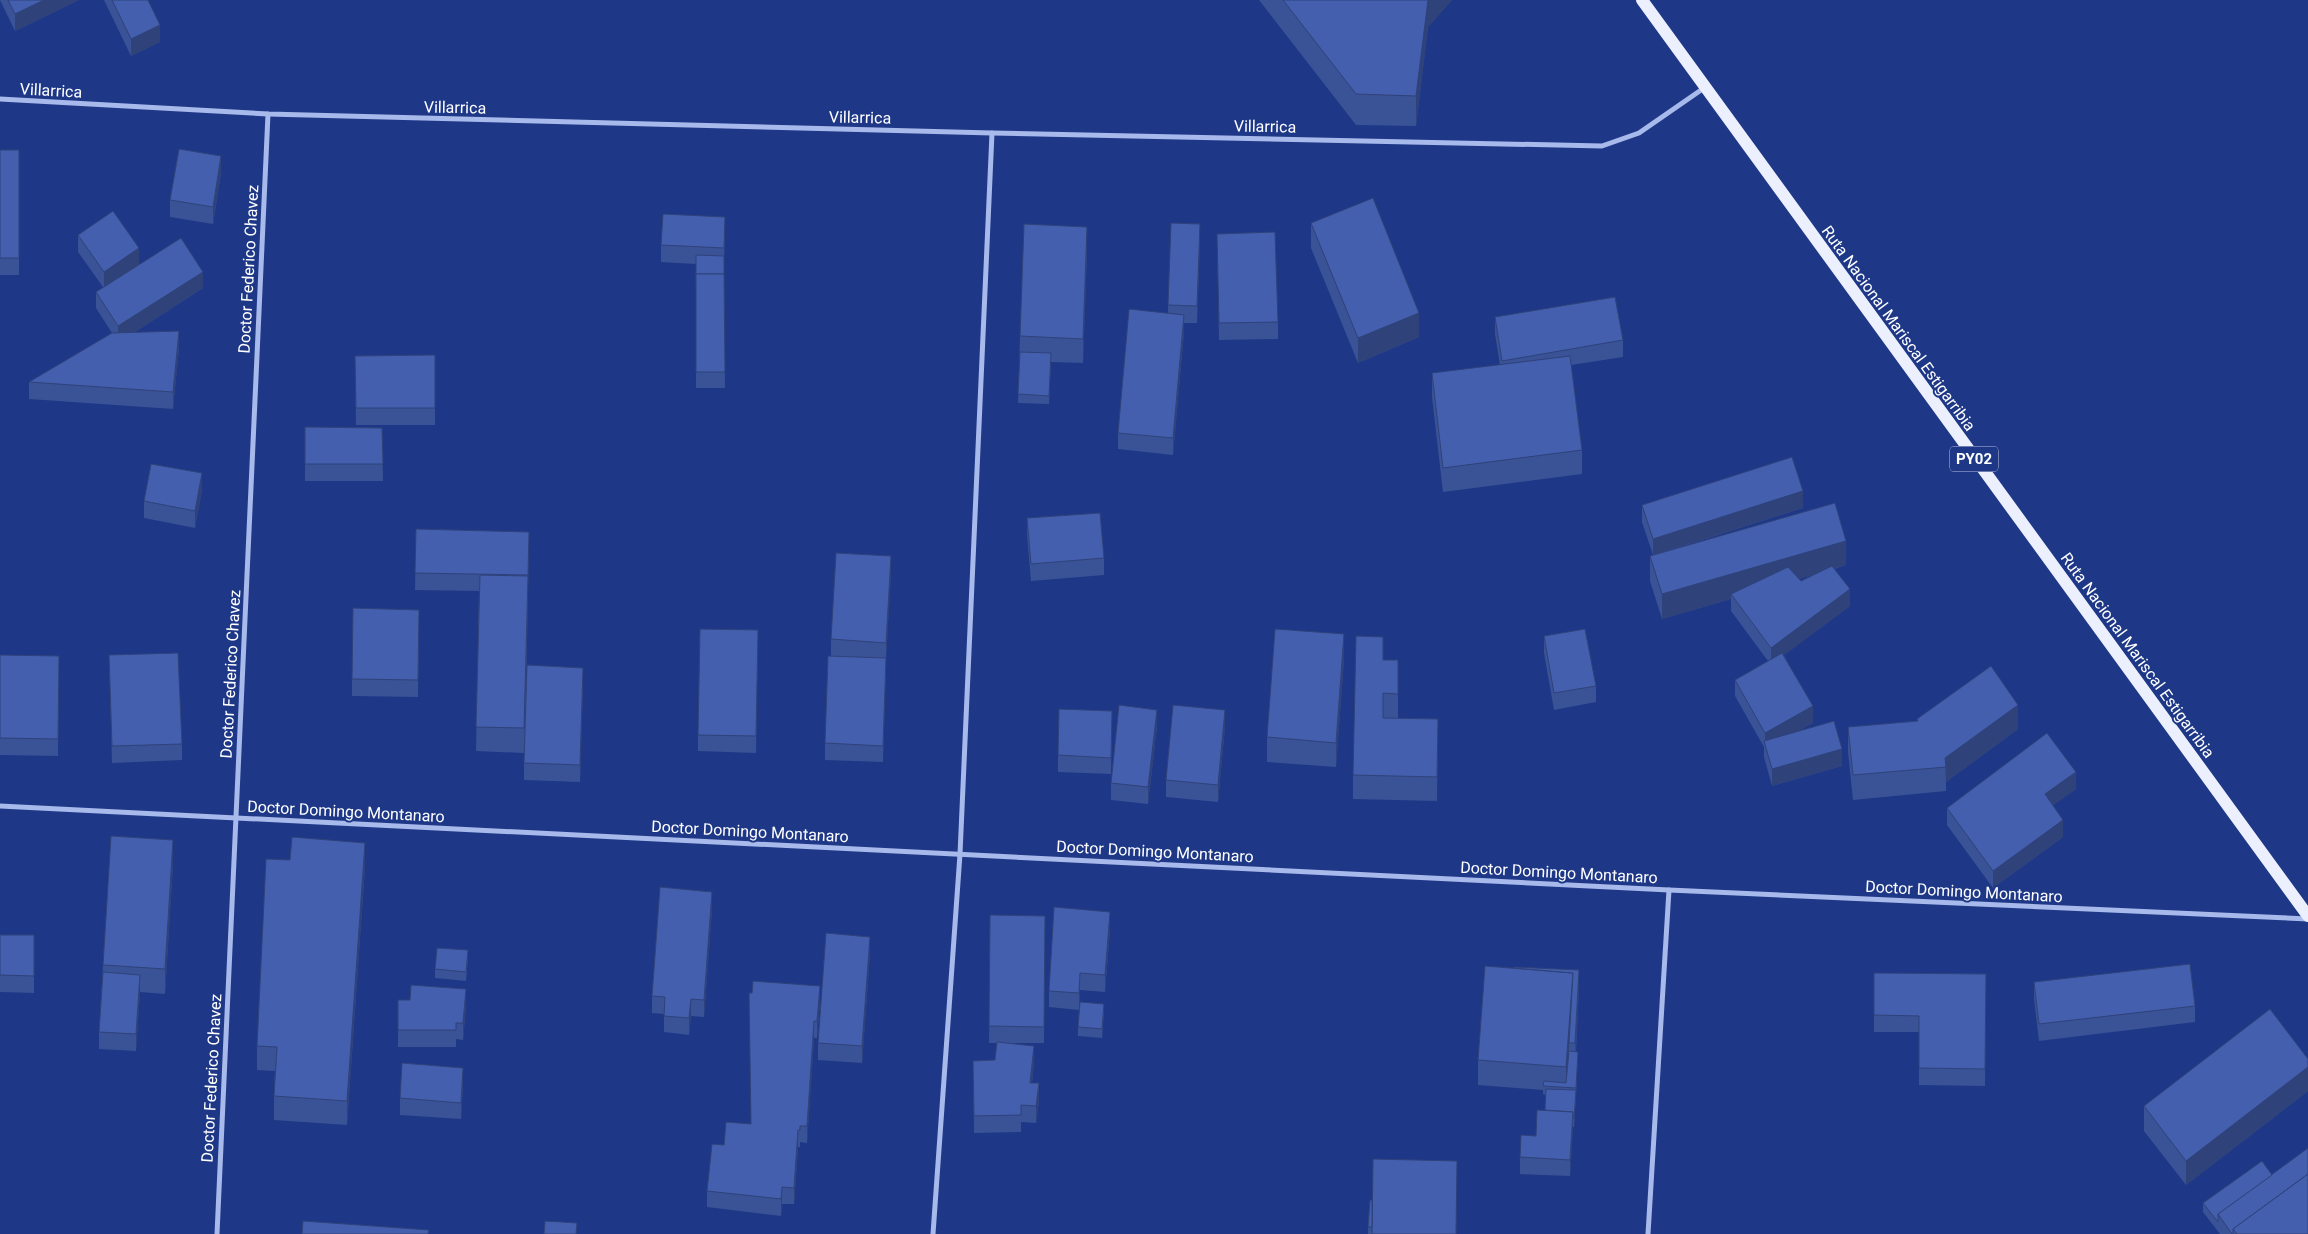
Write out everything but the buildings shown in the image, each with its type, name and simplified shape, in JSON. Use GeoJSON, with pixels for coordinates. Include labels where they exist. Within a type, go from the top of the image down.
{"type":"FeatureCollection","features":[{"type":"Feature","properties":{"kind":"main road","name":"Ruta Nacional Mariscal Estigarribia"},"geometry":{"type":"LineString","coordinates":[[1642,0],[2308,918]]}},
{"type":"Feature","properties":{"kind":"street","name":"Villarrica"},"geometry":{"type":"LineString","coordinates":[[0,99],[268,114],[992,133],[1602,146],[1639,133],[1704,88]]}},
{"type":"Feature","properties":{"kind":"street","name":"Doctor Federico Chavez"},"geometry":{"type":"LineString","coordinates":[[217,1234],[268,114]]}},
{"type":"Feature","properties":{"kind":"street"},"geometry":{"type":"LineString","coordinates":[[933,1234],[960,854],[992,133]]}},
{"type":"Feature","properties":{"kind":"street","name":"Doctor Domingo Montanaro"},"geometry":{"type":"LineString","coordinates":[[0,806],[1669,890],[2308,918]]}},
{"type":"Feature","properties":{"kind":"street"},"geometry":{"type":"LineString","coordinates":[[1648,1234],[1669,890]]}}]}
